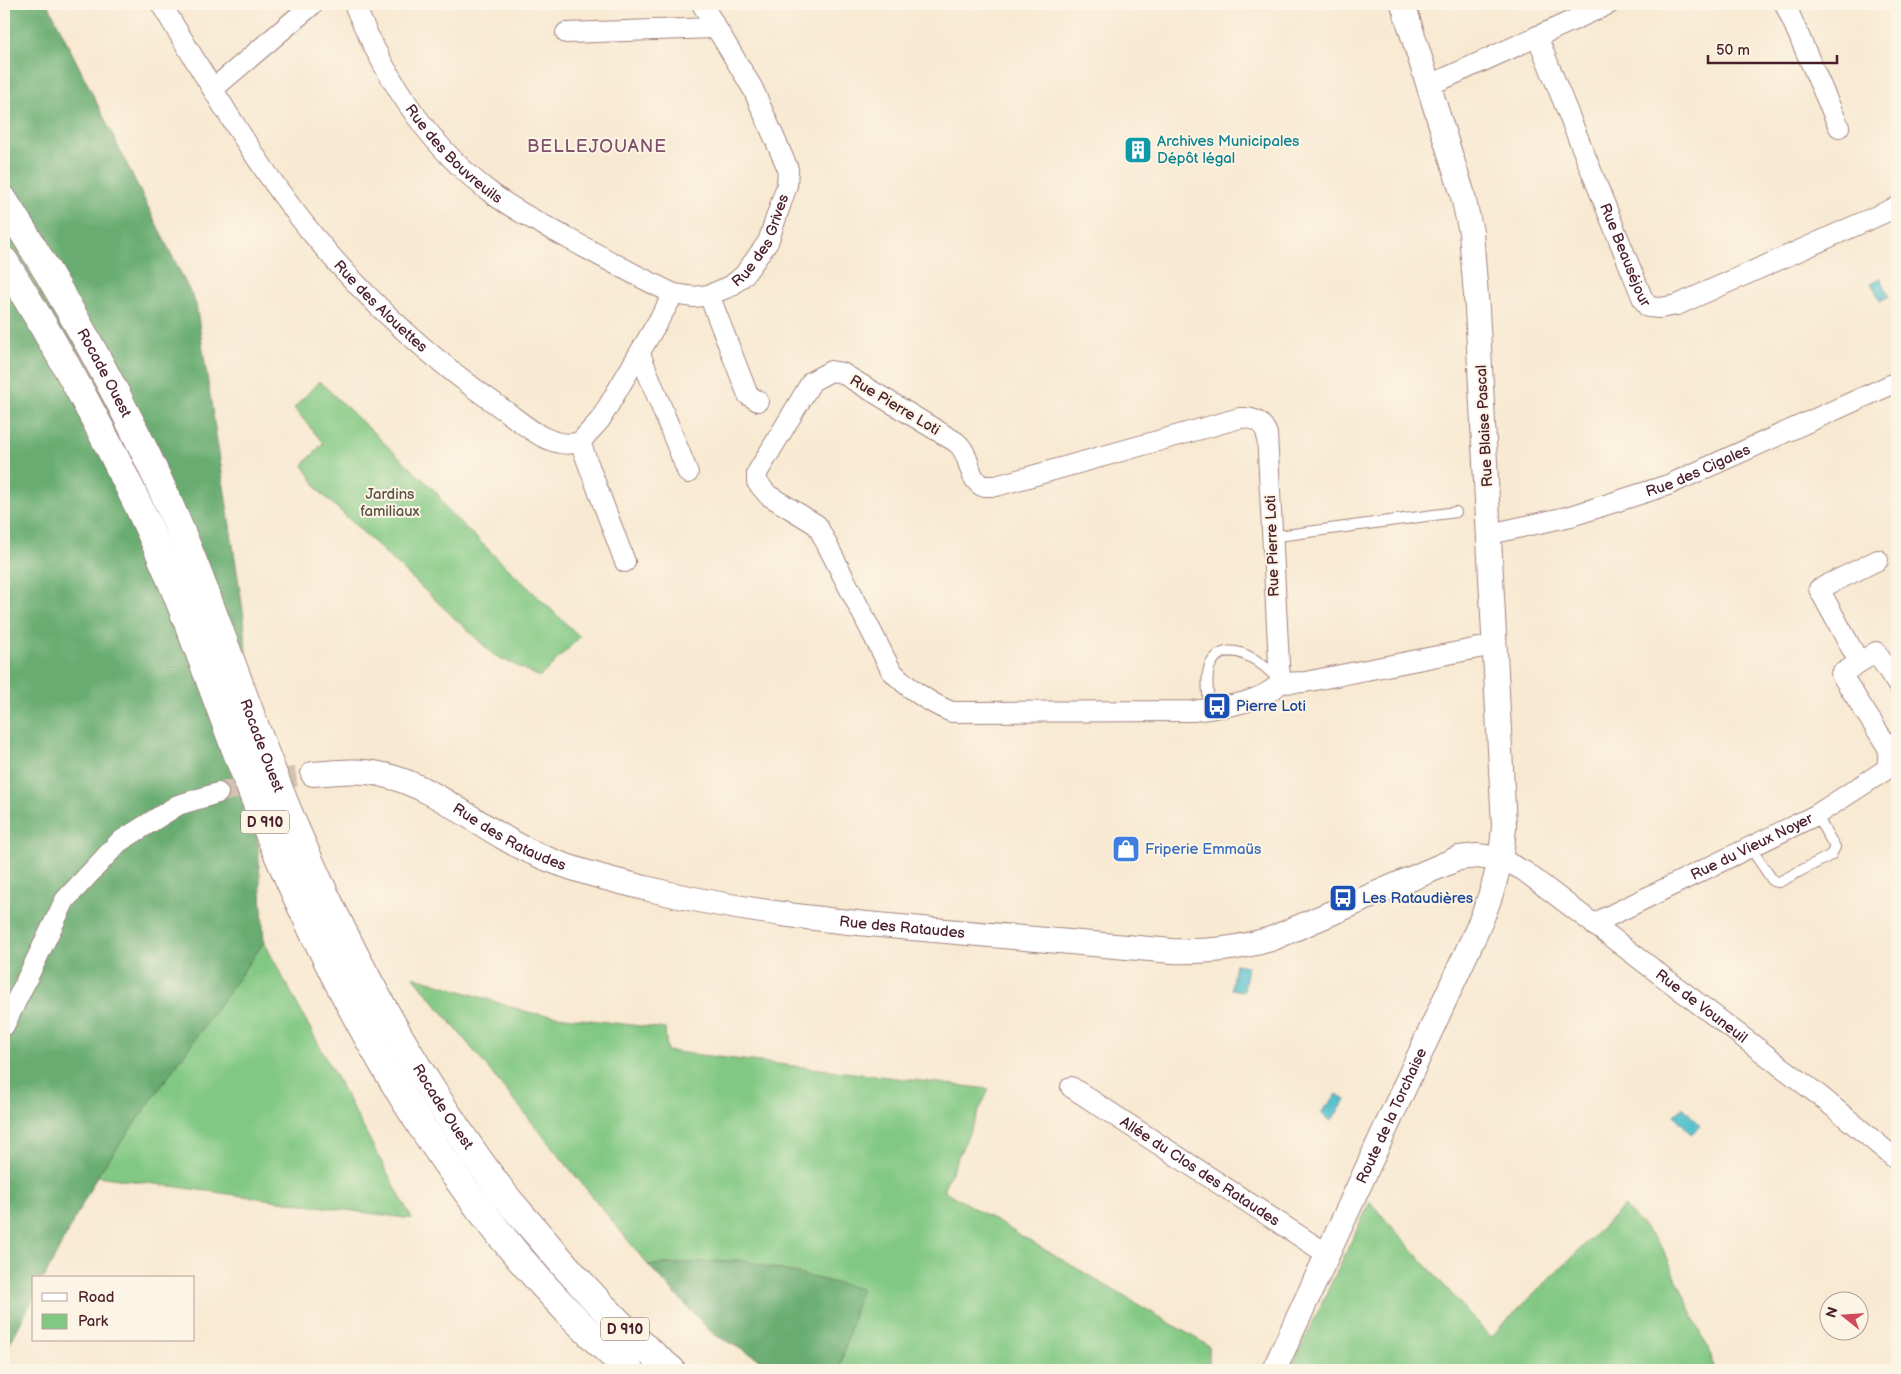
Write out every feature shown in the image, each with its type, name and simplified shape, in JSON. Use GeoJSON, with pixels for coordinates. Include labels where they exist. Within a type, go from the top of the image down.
{"type":"FeatureCollection","features":[{"type":"Feature","properties":{"kind":"main road","name":"Rocade Ouest"},"geometry":{"type":"LineString","coordinates":[[4,201],[89,340],[146,454],[206,592],[273,775],[298,834],[357,959],[421,1073],[460,1133],[504,1194],[581,1286],[671,1370]]}},
{"type":"Feature","properties":{"kind":"main road","name":"Rocade Ouest"},"geometry":{"type":"LineString","coordinates":[[4,261],[60,354],[96,419],[151,535],[274,845],[332,972],[364,1032],[436,1150],[481,1212],[552,1295],[596,1341],[629,1370]]}},
{"type":"Feature","properties":{"kind":"main road"},"geometry":{"type":"LineString","coordinates":[[581,1286],[691,1370]]}},
{"type":"Feature","properties":{"kind":"main road"},"geometry":{"type":"LineString","coordinates":[[596,1341],[618,1370]]}},
{"type":"Feature","properties":{"kind":"street","name":"Rue des Alouettes"},"geometry":{"type":"LineString","coordinates":[[161,4],[290,206],[341,268],[371,299],[450,370],[538,433],[561,444],[580,442]]}},
{"type":"Feature","properties":{"kind":"street"},"geometry":{"type":"LineString","coordinates":[[213,88],[313,4]]}},
{"type":"Feature","properties":{"kind":"street","name":"Rue des Bouvreuils"},"geometry":{"type":"LineString","coordinates":[[354,4],[387,73],[408,106],[450,156],[494,195],[525,215],[603,258]]}},
{"type":"Feature","properties":{"kind":"street"},"geometry":{"type":"LineString","coordinates":[[566,32],[715,28],[702,4]]}},
{"type":"Feature","properties":{"kind":"street","name":"Rue Blaise Pascal"},"geometry":{"type":"LineString","coordinates":[[1403,4],[1430,85],[1462,192],[1471,232],[1490,534],[1504,826],[1501,859]]}},
{"type":"Feature","properties":{"kind":"street"},"geometry":{"type":"LineString","coordinates":[[1430,85],[1609,4]]}},
{"type":"Feature","properties":{"kind":"street"},"geometry":{"type":"LineString","coordinates":[[1785,4],[1839,127]]}},
{"type":"Feature","properties":{"kind":"street","name":"Rue des Grives"},"geometry":{"type":"LineString","coordinates":[[603,258],[674,294],[694,297],[709,295],[731,286],[756,261],[768,242],[783,202],[788,169],[753,89],[715,28]]}},
{"type":"Feature","properties":{"kind":"street","name":"Rue Beauséjour"},"geometry":{"type":"LineString","coordinates":[[1537,36],[1642,297],[1648,307],[1660,308],[1677,305],[1897,206]]}},
{"type":"Feature","properties":{"kind":"street"},"geometry":{"type":"LineString","coordinates":[[625,562],[580,442],[600,420],[674,294]]}},
{"type":"Feature","properties":{"kind":"street","name":"Rue des Grives"},"geometry":{"type":"LineString","coordinates":[[709,295],[748,395],[758,401]]}},
{"type":"Feature","properties":{"kind":"street"},"geometry":{"type":"LineString","coordinates":[[640,354],[688,473]]}},
{"type":"Feature","properties":{"kind":"street","name":"Rue Pierre Loti"},"geometry":{"type":"LineString","coordinates":[[831,372],[842,373],[956,442],[964,449],[972,476],[982,486],[996,486],[1249,417],[1258,420],[1264,426],[1267,434],[1280,682],[1270,693],[1209,709],[965,713],[943,708],[898,678],[891,670],[817,525],[768,495],[757,482],[757,473],[812,381],[831,372]]}},
{"type":"Feature","properties":{"kind":"street","name":"Rue des Cigales"},"geometry":{"type":"LineString","coordinates":[[1490,534],[1571,516],[1668,485],[1897,382]]}},
{"type":"Feature","properties":{"kind":"street"},"geometry":{"type":"LineString","coordinates":[[1859,662],[1819,589],[1878,560]]}},
{"type":"Feature","properties":{"kind":"street"},"geometry":{"type":"LineString","coordinates":[[1280,682],[1305,682],[1494,645]]}},
{"type":"Feature","properties":{"kind":"street","name":"Rue du Vieux Noyer"},"geometry":{"type":"LineString","coordinates":[[1594,926],[1603,919],[1816,815],[1888,769],[1893,747],[1841,674],[1876,652],[1897,684]]}},
{"type":"Feature","properties":{"kind":"street","name":"Rue des Rataudes"},"geometry":{"type":"LineString","coordinates":[[313,774],[338,771],[383,774],[406,782],[445,802],[503,838],[538,855],[572,868],[636,886],[714,903],[779,914],[848,922],[1172,951],[1208,952],[1242,947],[1271,939],[1459,858],[1477,856],[1501,859]]}},
{"type":"Feature","properties":{"kind":"street"},"geometry":{"type":"LineString","coordinates":[[4,1026],[65,900],[119,842],[178,805],[218,793]]}},
{"type":"Feature","properties":{"kind":"street","name":"Rue de Vouneuil"},"geometry":{"type":"LineString","coordinates":[[1501,859],[1524,871],[1820,1096],[1897,1160]]}},
{"type":"Feature","properties":{"kind":"street","name":"Route de la Torchaise"},"geometry":{"type":"LineString","coordinates":[[1274,1370],[1477,930],[1497,879],[1501,859]]}},
{"type":"Feature","properties":{"kind":"street","name":"Allée du Clos des Rataudes"},"geometry":{"type":"LineString","coordinates":[[1071,1087],[1321,1250],[1329,1250]]}},
{"type":"Feature","properties":{"kind":"lane"},"geometry":{"type":"LineString","coordinates":[[1271,536],[1456,512]]}},
{"type":"Feature","properties":{"kind":"lane"},"geometry":{"type":"LineString","coordinates":[[1209,709],[1209,670],[1212,661],[1220,654],[1241,652],[1267,666],[1280,682]]}},
{"type":"Feature","properties":{"kind":"lane"},"geometry":{"type":"LineString","coordinates":[[1750,847],[1773,881],[1779,882],[1831,855],[1835,847],[1816,815]]}},
{"type":"Feature","properties":{"kind":"green space"},"geometry":{"type":"Polygon","coordinates":[[[4,4],[48,4],[196,304],[244,617],[264,942],[97,1176],[45,1276],[32,1276],[32,1301],[4,1355],[4,4]]]}},
{"type":"Feature","properties":{"kind":"green space","name":"Jardins familiaux"},"geometry":{"type":"Polygon","coordinates":[[[319,381],[437,493],[448,511],[580,637],[540,677],[494,655],[321,493],[303,465],[323,443],[294,408],[319,381]]]}},
{"type":"Feature","properties":{"kind":"green space"},"geometry":{"type":"Polygon","coordinates":[[[264,942],[412,1219],[97,1176],[264,942]]]}},
{"type":"Feature","properties":{"kind":"green space"},"geometry":{"type":"Polygon","coordinates":[[[413,976],[531,1013],[665,1029],[667,1051],[989,1089],[943,1190],[1209,1346],[1209,1370],[839,1370],[860,1289],[739,1260],[648,1265],[413,976]]]}},
{"type":"Feature","properties":{"kind":"green space"},"geometry":{"type":"Polygon","coordinates":[[[1370,1202],[1490,1337],[1624,1206],[1662,1247],[1711,1355],[1713,1370],[1290,1370],[1370,1202]]]}},
{"type":"Feature","properties":{"kind":"green space"},"geometry":{"type":"Polygon","coordinates":[[[739,1260],[861,1289],[839,1370],[780,1370],[713,1334],[648,1265],[739,1260]]]}},
{"type":"Feature","properties":{"kind":"water"},"geometry":{"type":"Polygon","coordinates":[[[1881,278],[1889,296],[1880,301],[1871,283],[1881,278]]]}},
{"type":"Feature","properties":{"kind":"water"},"geometry":{"type":"Polygon","coordinates":[[[1235,964],[1248,966],[1244,991],[1231,989],[1235,964]]]}},
{"type":"Feature","properties":{"kind":"water"},"geometry":{"type":"Polygon","coordinates":[[[1337,1094],[1346,1100],[1331,1121],[1321,1113],[1337,1094]]]}},
{"type":"Feature","properties":{"kind":"water"},"geometry":{"type":"Polygon","coordinates":[[[1683,1107],[1700,1126],[1691,1134],[1674,1115],[1683,1107]]]}},
{"type":"Feature","properties":{"kind":"tunnel"},"geometry":{"type":"LineString","coordinates":[[218,793],[267,781],[313,774]]}},
{"type":"Feature","properties":{"kind":"place","name":"Archives Municipales Dépôt légal"},"geometry":{"type":"Point","coordinates":[1138,150]}},
{"type":"Feature","properties":{"kind":"place","name":"Pierre Loti"},"geometry":{"type":"Point","coordinates":[1217,706]}},
{"type":"Feature","properties":{"kind":"place","name":"Friperie Emmaüs"},"geometry":{"type":"Point","coordinates":[1126,849]}},
{"type":"Feature","properties":{"kind":"place","name":"Les Rataudières"},"geometry":{"type":"Point","coordinates":[1343,898]}},
{"type":"Feature","properties":{"kind":"district","name":"BELLEJOUANE"},"geometry":{"type":"Point","coordinates":[597,146]}}]}
